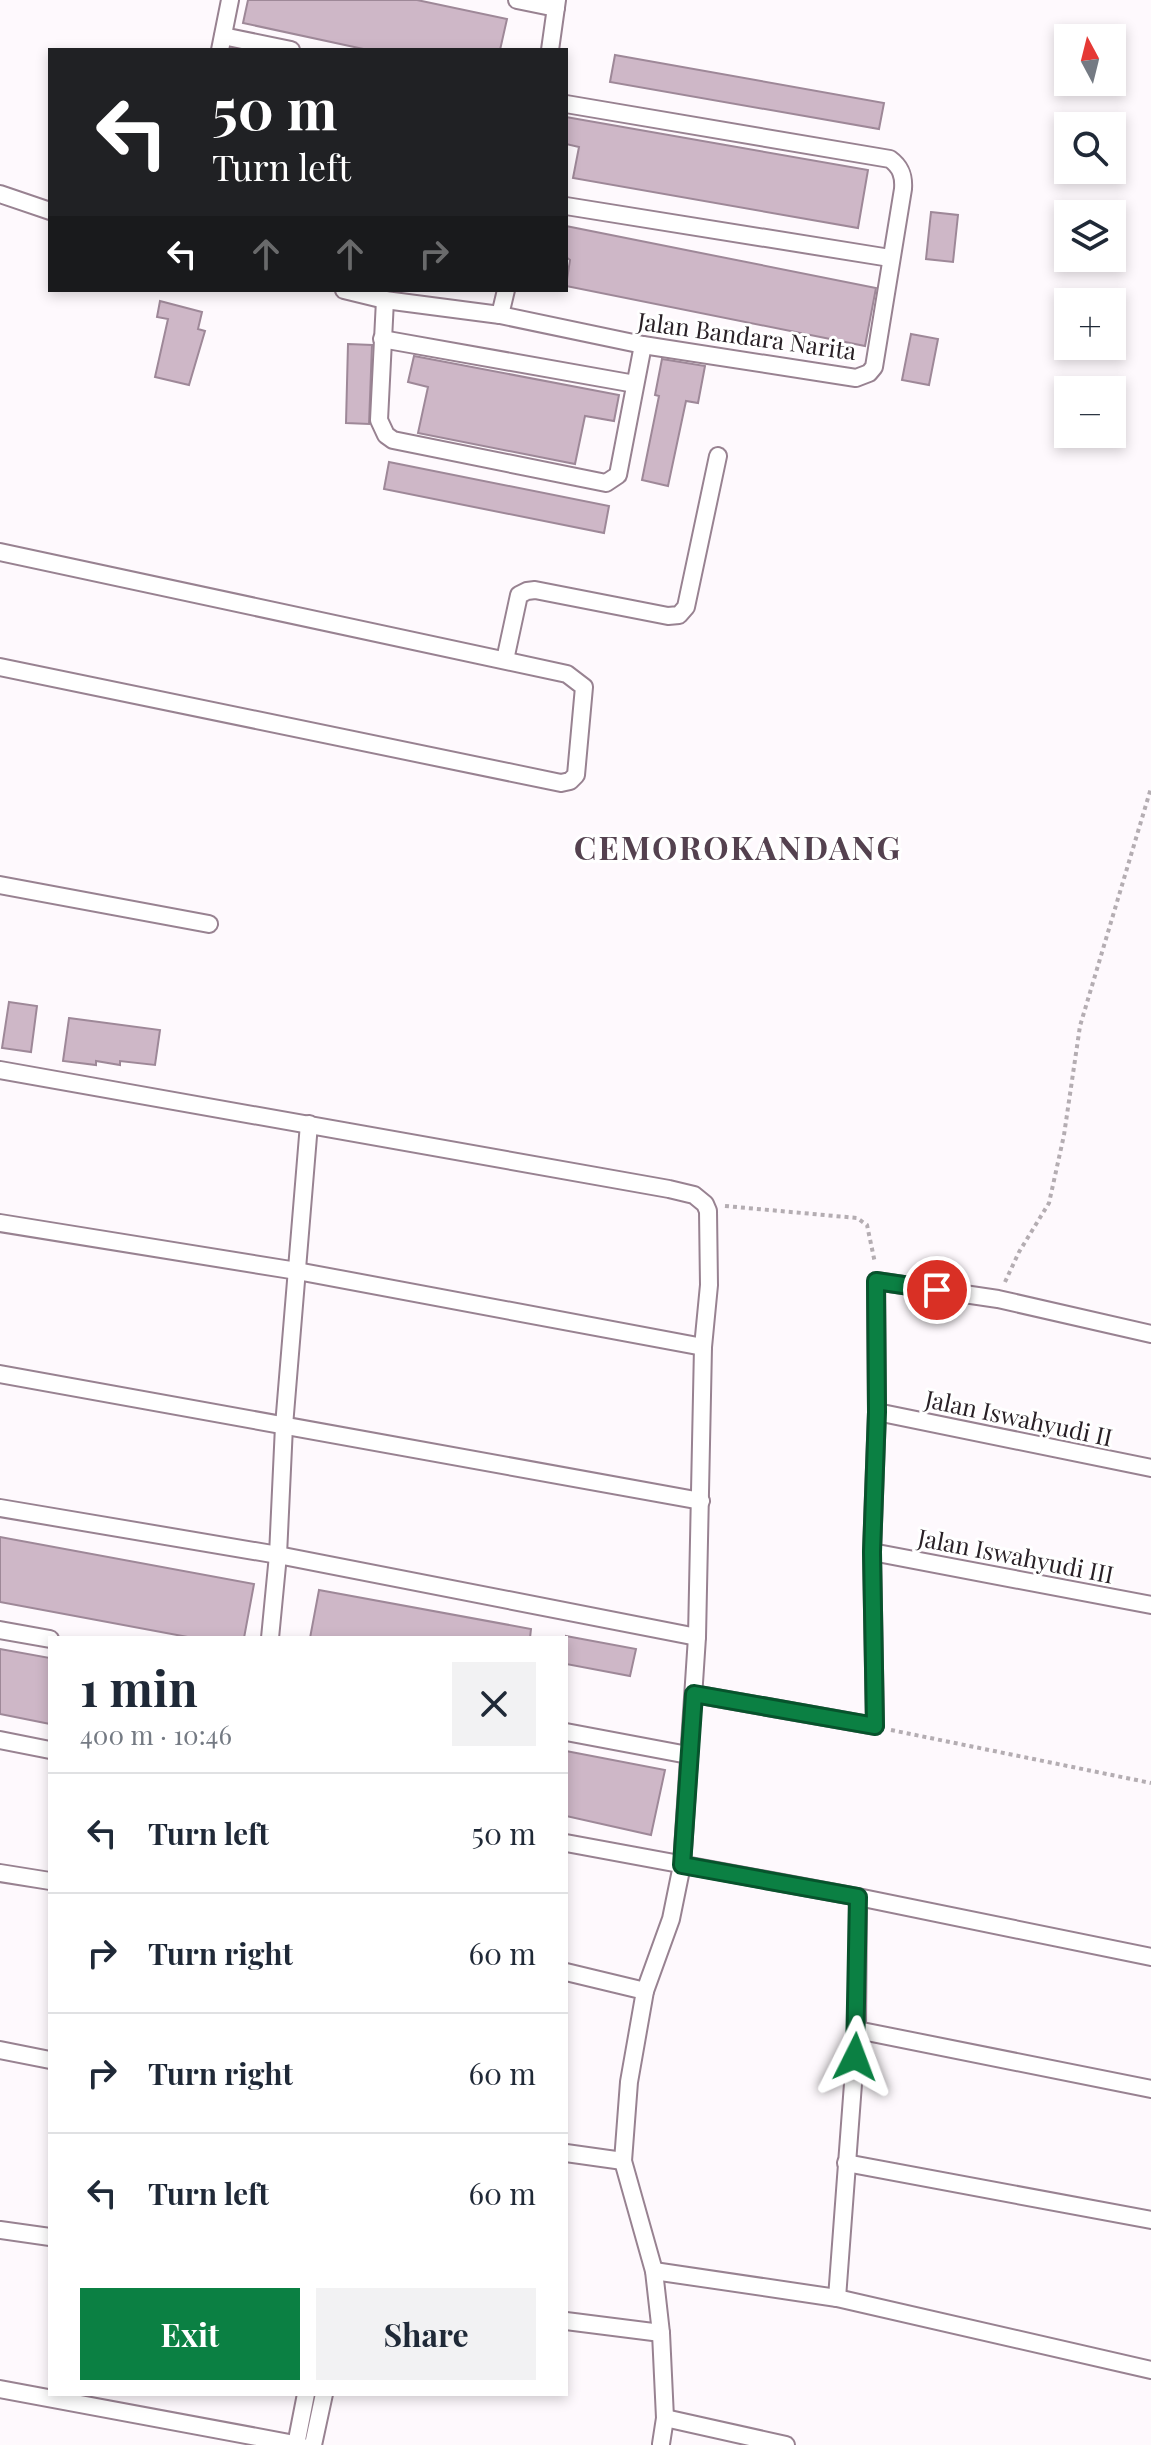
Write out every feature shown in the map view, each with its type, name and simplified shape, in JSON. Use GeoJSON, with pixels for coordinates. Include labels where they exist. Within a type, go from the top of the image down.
{"type":"FeatureCollection","features":[{"type":"Feature","properties":{"kind":"street"},"geometry":{"type":"LineString","coordinates":[[230,0],[221,43],[271,48]]}},
{"type":"Feature","properties":{"kind":"street"},"geometry":{"type":"LineString","coordinates":[[517,0],[556,4],[550,48]]}},
{"type":"Feature","properties":{"kind":"street","name":"Jalan Bandara Narita"},"geometry":{"type":"LineString","coordinates":[[352,292],[385,300],[500,315],[643,345],[856,378],[874,367],[903,182],[902,173],[890,159],[568,104]]}},
{"type":"Feature","properties":{"kind":"street"},"geometry":{"type":"LineString","coordinates":[[0,194],[48,210]]}},
{"type":"Feature","properties":{"kind":"street"},"geometry":{"type":"LineString","coordinates":[[568,206],[890,258]]}},
{"type":"Feature","properties":{"kind":"street"},"geometry":{"type":"LineString","coordinates":[[500,315],[506,292]]}},
{"type":"Feature","properties":{"kind":"street"},"geometry":{"type":"LineString","coordinates":[[385,300],[379,420],[386,435],[393,440],[606,483],[618,475],[643,345]]}},
{"type":"Feature","properties":{"kind":"street"},"geometry":{"type":"LineString","coordinates":[[382,339],[635,384]]}},
{"type":"Feature","properties":{"kind":"street"},"geometry":{"type":"LineString","coordinates":[[505,660],[519,595],[527,591],[668,616],[679,615],[686,607],[718,456]]}},
{"type":"Feature","properties":{"kind":"street"},"geometry":{"type":"LineString","coordinates":[[0,552],[567,674],[584,687],[576,775],[570,781],[561,783],[0,667]]}},
{"type":"Feature","properties":{"kind":"street"},"geometry":{"type":"LineString","coordinates":[[0,885],[209,924]]}},
{"type":"Feature","properties":{"kind":"street"},"geometry":{"type":"LineString","coordinates":[[0,1070],[669,1189],[694,1195],[705,1204],[710,1226],[710,1256],[703,1347],[697,1637],[682,1865],[671,1919],[645,1991],[629,2082],[623,2161],[654,2271],[665,2418],[661,2445]]}},
{"type":"Feature","properties":{"kind":"street"},"geometry":{"type":"LineString","coordinates":[[270,1636],[309,1124]]}},
{"type":"Feature","properties":{"kind":"street"},"geometry":{"type":"LineString","coordinates":[[0,1223],[297,1271],[703,1347]]}},
{"type":"Feature","properties":{"kind":"street"},"geometry":{"type":"LineString","coordinates":[[694,1694],[875,1726],[872,1552],[877,1412],[876,1281],[998,1299],[1151,1334]]}},
{"type":"Feature","properties":{"kind":"street"},"geometry":{"type":"LineString","coordinates":[[0,1374],[701,1501]]}},
{"type":"Feature","properties":{"kind":"street","name":"Jalan Iswahyudi II"},"geometry":{"type":"LineString","coordinates":[[877,1412],[1151,1468]]}},
{"type":"Feature","properties":{"kind":"street"},"geometry":{"type":"LineString","coordinates":[[0,1508],[278,1555],[697,1637]]}},
{"type":"Feature","properties":{"kind":"street","name":"Jalan Iswahyudi III"},"geometry":{"type":"LineString","coordinates":[[872,1552],[1151,1605]]}},
{"type":"Feature","properties":{"kind":"street"},"geometry":{"type":"LineString","coordinates":[[0,1630],[48,1639]]}},
{"type":"Feature","properties":{"kind":"street"},"geometry":{"type":"LineString","coordinates":[[568,1732],[688,1755]]}},
{"type":"Feature","properties":{"kind":"street"},"geometry":{"type":"LineString","coordinates":[[0,1740],[48,1750]]}},
{"type":"Feature","properties":{"kind":"street"},"geometry":{"type":"LineString","coordinates":[[568,1843],[858,1897],[1151,1957]]}},
{"type":"Feature","properties":{"kind":"street"},"geometry":{"type":"LineString","coordinates":[[0,1873],[48,1881]]}},
{"type":"Feature","properties":{"kind":"street"},"geometry":{"type":"LineString","coordinates":[[837,2298],[857,2030],[858,1897]]}},
{"type":"Feature","properties":{"kind":"street"},"geometry":{"type":"LineString","coordinates":[[568,1972],[645,1991]]}},
{"type":"Feature","properties":{"kind":"street"},"geometry":{"type":"LineString","coordinates":[[857,2030],[1151,2089]]}},
{"type":"Feature","properties":{"kind":"street"},"geometry":{"type":"LineString","coordinates":[[0,2050],[48,2060]]}},
{"type":"Feature","properties":{"kind":"street"},"geometry":{"type":"LineString","coordinates":[[568,2153],[623,2161]]}},
{"type":"Feature","properties":{"kind":"street"},"geometry":{"type":"LineString","coordinates":[[846,2163],[1151,2220]]}},
{"type":"Feature","properties":{"kind":"street"},"geometry":{"type":"LineString","coordinates":[[0,2230],[48,2237]]}},
{"type":"Feature","properties":{"kind":"street"},"geometry":{"type":"LineString","coordinates":[[654,2271],[837,2298],[1151,2370]]}},
{"type":"Feature","properties":{"kind":"street"},"geometry":{"type":"LineString","coordinates":[[568,2321],[661,2333]]}},
{"type":"Feature","properties":{"kind":"street"},"geometry":{"type":"LineString","coordinates":[[0,2389],[297,2445],[306,2396]]}},
{"type":"Feature","properties":{"kind":"street"},"geometry":{"type":"LineString","coordinates":[[313,2445],[324,2396]]}},
{"type":"Feature","properties":{"kind":"street"},"geometry":{"type":"LineString","coordinates":[[665,2418],[786,2445]]}},
{"type":"Feature","properties":{"kind":"path"},"geometry":{"type":"LineString","coordinates":[[998,1299],[1009,1270],[1049,1203],[1064,1135],[1080,1026],[1151,788]]}},
{"type":"Feature","properties":{"kind":"path"},"geometry":{"type":"LineString","coordinates":[[705,1204],[862,1220],[870,1234],[876,1281]]}},
{"type":"Feature","properties":{"kind":"path"},"geometry":{"type":"LineString","coordinates":[[875,1726],[1151,1783]]}},
{"type":"Feature","properties":{"kind":"building"},"geometry":{"type":"Polygon","coordinates":[[[248,0],[417,0],[507,19],[500,48],[359,48],[243,23],[248,0]]]}},
{"type":"Feature","properties":{"kind":"building"},"geometry":{"type":"Polygon","coordinates":[[[615,55],[884,103],[879,129],[610,82],[615,55]]]}},
{"type":"Feature","properties":{"kind":"building"},"geometry":{"type":"Polygon","coordinates":[[[568,117],[868,170],[858,228],[573,178],[579,147],[568,144],[568,117]]]}},
{"type":"Feature","properties":{"kind":"building"},"geometry":{"type":"Polygon","coordinates":[[[931,212],[958,215],[953,262],[926,259],[931,212]]]}},
{"type":"Feature","properties":{"kind":"building"},"geometry":{"type":"Polygon","coordinates":[[[568,226],[876,288],[865,346],[568,286],[568,226]]]}},
{"type":"Feature","properties":{"kind":"building"},"geometry":{"type":"Polygon","coordinates":[[[160,301],[202,312],[198,329],[205,331],[189,385],[155,377],[168,319],[157,317],[160,301]]]}},
{"type":"Feature","properties":{"kind":"building"},"geometry":{"type":"Polygon","coordinates":[[[911,334],[938,339],[929,385],[902,380],[911,334]]]}},
{"type":"Feature","properties":{"kind":"building"},"geometry":{"type":"Polygon","coordinates":[[[348,344],[372,345],[369,424],[346,423],[348,344]]]}},
{"type":"Feature","properties":{"kind":"building"},"geometry":{"type":"Polygon","coordinates":[[[414,356],[619,395],[614,421],[585,416],[575,464],[418,433],[428,387],[408,382],[414,356]]]}},
{"type":"Feature","properties":{"kind":"building"},"geometry":{"type":"Polygon","coordinates":[[[662,359],[705,366],[698,403],[686,401],[668,486],[642,480],[659,396],[655,395],[662,359]]]}},
{"type":"Feature","properties":{"kind":"building"},"geometry":{"type":"Polygon","coordinates":[[[389,462],[609,506],[604,533],[384,489],[389,462]]]}},
{"type":"Feature","properties":{"kind":"building"},"geometry":{"type":"Polygon","coordinates":[[[9,1002],[37,1006],[31,1052],[2,1048],[9,1002]]]}},
{"type":"Feature","properties":{"kind":"building"},"geometry":{"type":"Polygon","coordinates":[[[69,1018],[160,1030],[155,1065],[96,1061],[96,1065],[63,1061],[69,1018]]]}},
{"type":"Feature","properties":{"kind":"building"},"geometry":{"type":"Polygon","coordinates":[[[0,1537],[254,1584],[244,1636],[182,1636],[0,1602],[0,1537]]]}},
{"type":"Feature","properties":{"kind":"building"},"geometry":{"type":"Polygon","coordinates":[[[319,1590],[531,1629],[530,1636],[310,1636],[319,1590]]]}},
{"type":"Feature","properties":{"kind":"building"},"geometry":{"type":"Polygon","coordinates":[[[568,1636],[636,1649],[630,1676],[568,1664],[568,1636]]]}},
{"type":"Feature","properties":{"kind":"building"},"geometry":{"type":"Polygon","coordinates":[[[0,1649],[48,1658],[48,1724],[0,1714],[0,1649]]]}},
{"type":"Feature","properties":{"kind":"building"},"geometry":{"type":"Polygon","coordinates":[[[568,1751],[665,1770],[651,1835],[568,1816],[568,1751]]]}},
{"type":"Feature","properties":{"kind":"district","name":"CEMOROKANDANG"},"geometry":{"type":"Point","coordinates":[738,846]}},
{"type":"Feature","properties":{"kind":"route"},"geometry":{"type":"LineString","coordinates":[[855,2057],[858,1897],[682,1865],[694,1694],[875,1726],[872,1552],[877,1412],[876,1281],[937,1290]]}}]}
